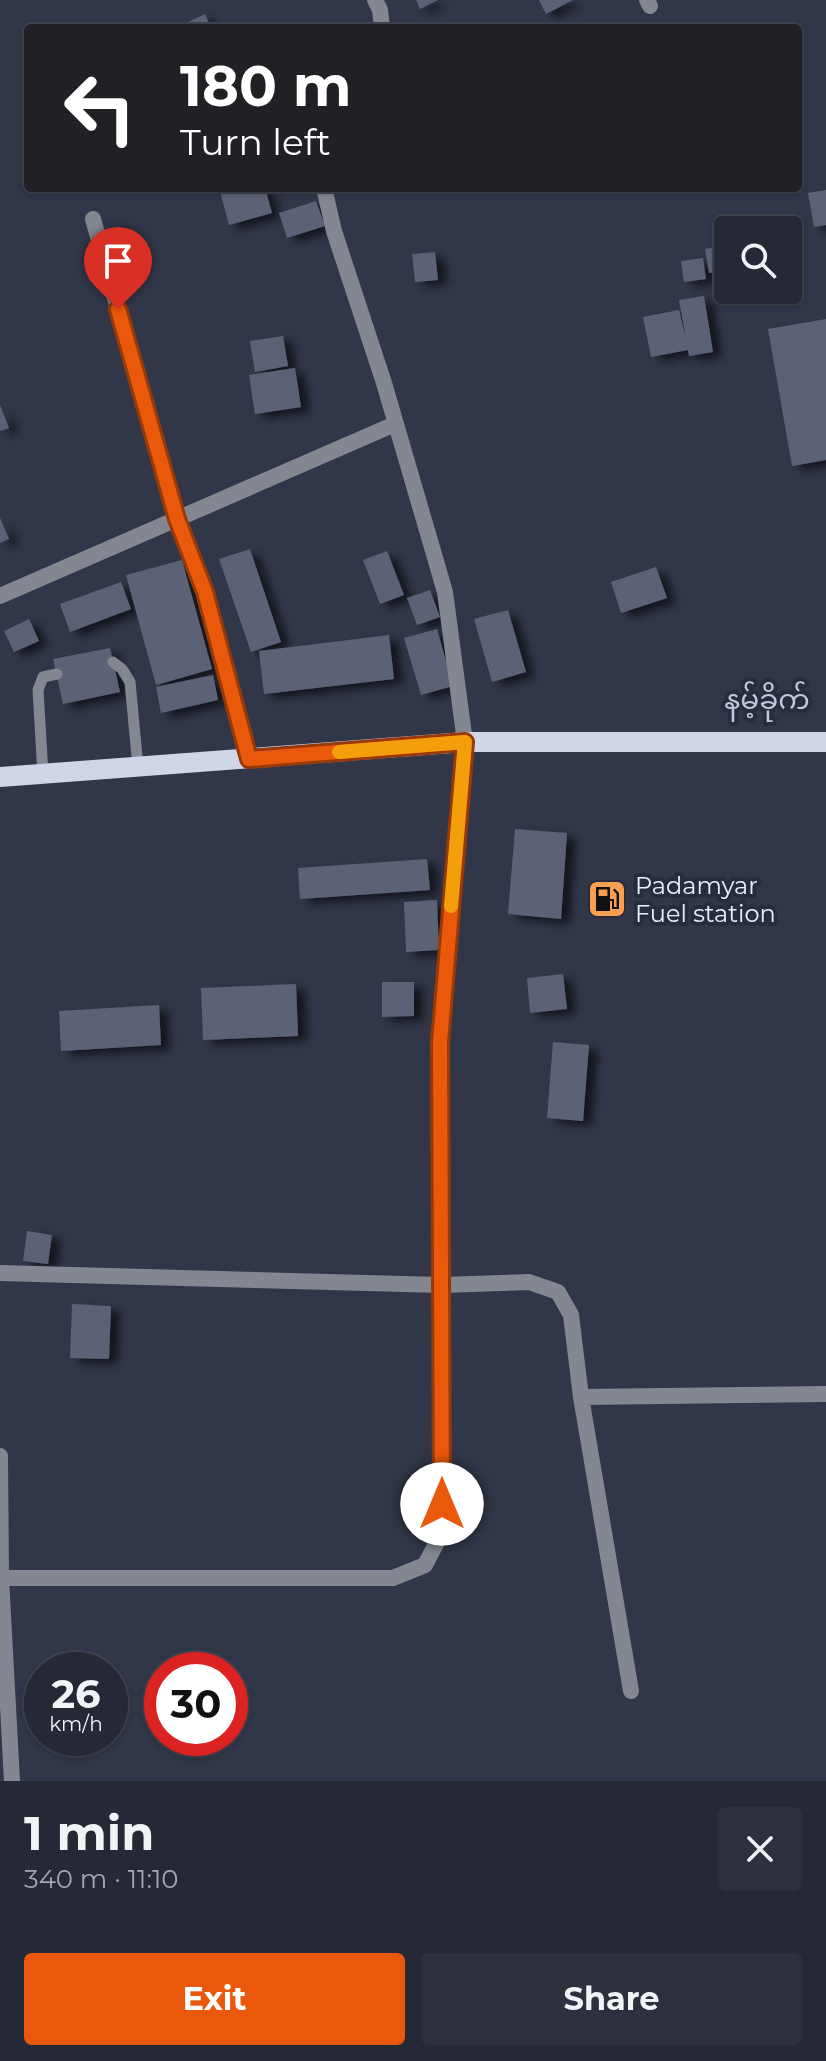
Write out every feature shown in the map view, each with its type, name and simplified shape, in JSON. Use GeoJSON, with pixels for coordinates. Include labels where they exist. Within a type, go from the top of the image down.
{"type":"FeatureCollection","features":[{"type":"Feature","properties":{"kind":"main road"},"geometry":{"type":"LineString","coordinates":[[0,777],[465,742],[826,742]]}},
{"type":"Feature","properties":{"kind":"street"},"geometry":{"type":"LineString","coordinates":[[375,0],[382,24]]}},
{"type":"Feature","properties":{"kind":"street"},"geometry":{"type":"LineString","coordinates":[[0,1578],[393,1578],[425,1565],[437,1542],[442,1504],[440,1042],[465,742],[445,592],[334,231],[325,192]]}},
{"type":"Feature","properties":{"kind":"street"},"geometry":{"type":"LineString","coordinates":[[93,219],[177,519],[205,592],[249,759]]}},
{"type":"Feature","properties":{"kind":"street"},"geometry":{"type":"LineString","coordinates":[[0,596],[395,424]]}},
{"type":"Feature","properties":{"kind":"street"},"geometry":{"type":"LineString","coordinates":[[0,1273],[441,1285],[529,1282],[558,1292],[571,1315],[581,1397],[631,1691]]}},
{"type":"Feature","properties":{"kind":"street"},"geometry":{"type":"LineString","coordinates":[[581,1397],[826,1394]]}},
{"type":"Feature","properties":{"kind":"street"},"geometry":{"type":"LineString","coordinates":[[0,1456],[0,1578],[12,1781]]}},
{"type":"Feature","properties":{"kind":"lane"},"geometry":{"type":"LineString","coordinates":[[113,662],[130,682],[138,767]]}},
{"type":"Feature","properties":{"kind":"lane"},"geometry":{"type":"LineString","coordinates":[[43,774],[38,690],[43,677],[57,674]]}},
{"type":"Feature","properties":{"kind":"building"},"geometry":{"type":"Polygon","coordinates":[[[416,0],[438,0],[420,9],[416,0]]]}},
{"type":"Feature","properties":{"kind":"building"},"geometry":{"type":"Polygon","coordinates":[[[539,0],[573,0],[546,14],[539,0]]]}},
{"type":"Feature","properties":{"kind":"building"},"geometry":{"type":"Polygon","coordinates":[[[205,14],[209,24],[184,24],[205,14]]]}},
{"type":"Feature","properties":{"kind":"building"},"geometry":{"type":"Polygon","coordinates":[[[826,190],[826,225],[814,227],[808,193],[826,190]]]}},
{"type":"Feature","properties":{"kind":"building"},"geometry":{"type":"Polygon","coordinates":[[[220,192],[266,192],[272,213],[229,225],[220,192]]]}},
{"type":"Feature","properties":{"kind":"building"},"geometry":{"type":"Polygon","coordinates":[[[316,201],[325,226],[287,238],[279,213],[316,201]]]}},
{"type":"Feature","properties":{"kind":"building"},"geometry":{"type":"Polygon","coordinates":[[[714,247],[714,272],[709,273],[705,249],[714,247]]]}},
{"type":"Feature","properties":{"kind":"building"},"geometry":{"type":"Polygon","coordinates":[[[435,252],[438,280],[415,282],[412,254],[435,252]]]}},
{"type":"Feature","properties":{"kind":"building"},"geometry":{"type":"Polygon","coordinates":[[[703,258],[706,279],[684,282],[681,261],[703,258]]]}},
{"type":"Feature","properties":{"kind":"building"},"geometry":{"type":"Polygon","coordinates":[[[704,296],[713,352],[689,356],[688,350],[651,357],[643,317],[679,310],[686,339],[679,300],[704,296]]]}},
{"type":"Feature","properties":{"kind":"building"},"geometry":{"type":"Polygon","coordinates":[[[826,319],[826,460],[792,466],[768,329],[826,319]]]}},
{"type":"Feature","properties":{"kind":"building"},"geometry":{"type":"Polygon","coordinates":[[[283,336],[288,366],[255,372],[250,341],[283,336]]]}},
{"type":"Feature","properties":{"kind":"building"},"geometry":{"type":"Polygon","coordinates":[[[295,368],[301,407],[255,414],[249,375],[295,368]]]}},
{"type":"Feature","properties":{"kind":"building"},"geometry":{"type":"Polygon","coordinates":[[[0,405],[9,428],[0,431],[0,405]]]}},
{"type":"Feature","properties":{"kind":"building"},"geometry":{"type":"Polygon","coordinates":[[[0,518],[9,539],[0,543],[0,518]]]}},
{"type":"Feature","properties":{"kind":"building"},"geometry":{"type":"Polygon","coordinates":[[[250,549],[281,642],[251,652],[219,559],[250,549]]]}},
{"type":"Feature","properties":{"kind":"building"},"geometry":{"type":"Polygon","coordinates":[[[387,551],[404,595],[380,604],[363,560],[387,551]]]}},
{"type":"Feature","properties":{"kind":"building"},"geometry":{"type":"Polygon","coordinates":[[[182,560],[212,669],[156,685],[126,575],[182,560]]]}},
{"type":"Feature","properties":{"kind":"building"},"geometry":{"type":"Polygon","coordinates":[[[656,567],[667,598],[621,613],[611,582],[656,567]]]}},
{"type":"Feature","properties":{"kind":"building"},"geometry":{"type":"Polygon","coordinates":[[[121,582],[131,609],[70,632],[60,604],[121,582]]]}},
{"type":"Feature","properties":{"kind":"building"},"geometry":{"type":"Polygon","coordinates":[[[430,590],[440,617],[417,625],[407,598],[430,590]]]}},
{"type":"Feature","properties":{"kind":"building"},"geometry":{"type":"Polygon","coordinates":[[[508,610],[526,672],[492,682],[474,619],[508,610]]]}},
{"type":"Feature","properties":{"kind":"building"},"geometry":{"type":"Polygon","coordinates":[[[29,619],[39,641],[14,652],[4,631],[29,619]]]}},
{"type":"Feature","properties":{"kind":"building"},"geometry":{"type":"Polygon","coordinates":[[[437,629],[453,686],[421,695],[404,638],[437,629]]]}},
{"type":"Feature","properties":{"kind":"building"},"geometry":{"type":"Polygon","coordinates":[[[389,635],[394,679],[264,694],[259,651],[389,635]]]}},
{"type":"Feature","properties":{"kind":"building"},"geometry":{"type":"Polygon","coordinates":[[[110,648],[120,692],[63,704],[53,659],[110,648]]]}},
{"type":"Feature","properties":{"kind":"building"},"geometry":{"type":"Polygon","coordinates":[[[213,675],[218,700],[161,713],[156,687],[213,675]]]}},
{"type":"Feature","properties":{"kind":"building"},"geometry":{"type":"Polygon","coordinates":[[[515,829],[567,833],[561,919],[508,914],[515,829]]]}},
{"type":"Feature","properties":{"kind":"building"},"geometry":{"type":"Polygon","coordinates":[[[427,859],[430,890],[300,899],[298,868],[427,859]]]}},
{"type":"Feature","properties":{"kind":"building"},"geometry":{"type":"Polygon","coordinates":[[[437,900],[439,950],[406,952],[404,902],[437,900]]]}},
{"type":"Feature","properties":{"kind":"building"},"geometry":{"type":"Polygon","coordinates":[[[563,974],[567,1009],[530,1013],[527,978],[563,974]]]}},
{"type":"Feature","properties":{"kind":"building"},"geometry":{"type":"Polygon","coordinates":[[[382,982],[414,982],[414,1016],[382,1017],[382,982]]]}},
{"type":"Feature","properties":{"kind":"building"},"geometry":{"type":"Polygon","coordinates":[[[296,984],[298,1036],[203,1040],[201,988],[296,984]]]}},
{"type":"Feature","properties":{"kind":"building"},"geometry":{"type":"Polygon","coordinates":[[[159,1005],[161,1045],[61,1051],[59,1011],[159,1005]]]}},
{"type":"Feature","properties":{"kind":"building"},"geometry":{"type":"Polygon","coordinates":[[[553,1042],[589,1045],[583,1121],[547,1118],[553,1042]]]}},
{"type":"Feature","properties":{"kind":"building"},"geometry":{"type":"Polygon","coordinates":[[[27,1231],[52,1235],[48,1264],[23,1261],[27,1231]]]}},
{"type":"Feature","properties":{"kind":"building"},"geometry":{"type":"Polygon","coordinates":[[[72,1304],[111,1306],[109,1359],[70,1358],[72,1304]]]}},
{"type":"Feature","properties":{"kind":"slow traffic"},"geometry":{"type":"LineString","coordinates":[[339,752],[465,742],[451,906]]}},
{"type":"Feature","properties":{"kind":"place","name":"Padamyar Fuel station"},"geometry":{"type":"Point","coordinates":[607,899]}},
{"type":"Feature","properties":{"kind":"district","name":"နမ့်ခိုက်"},"geometry":{"type":"Point","coordinates":[767,699]}},
{"type":"Feature","properties":{"kind":"route"},"geometry":{"type":"LineString","coordinates":[[118,309],[177,519],[205,592],[249,759],[465,742],[440,1042],[442,1504]]}}]}
